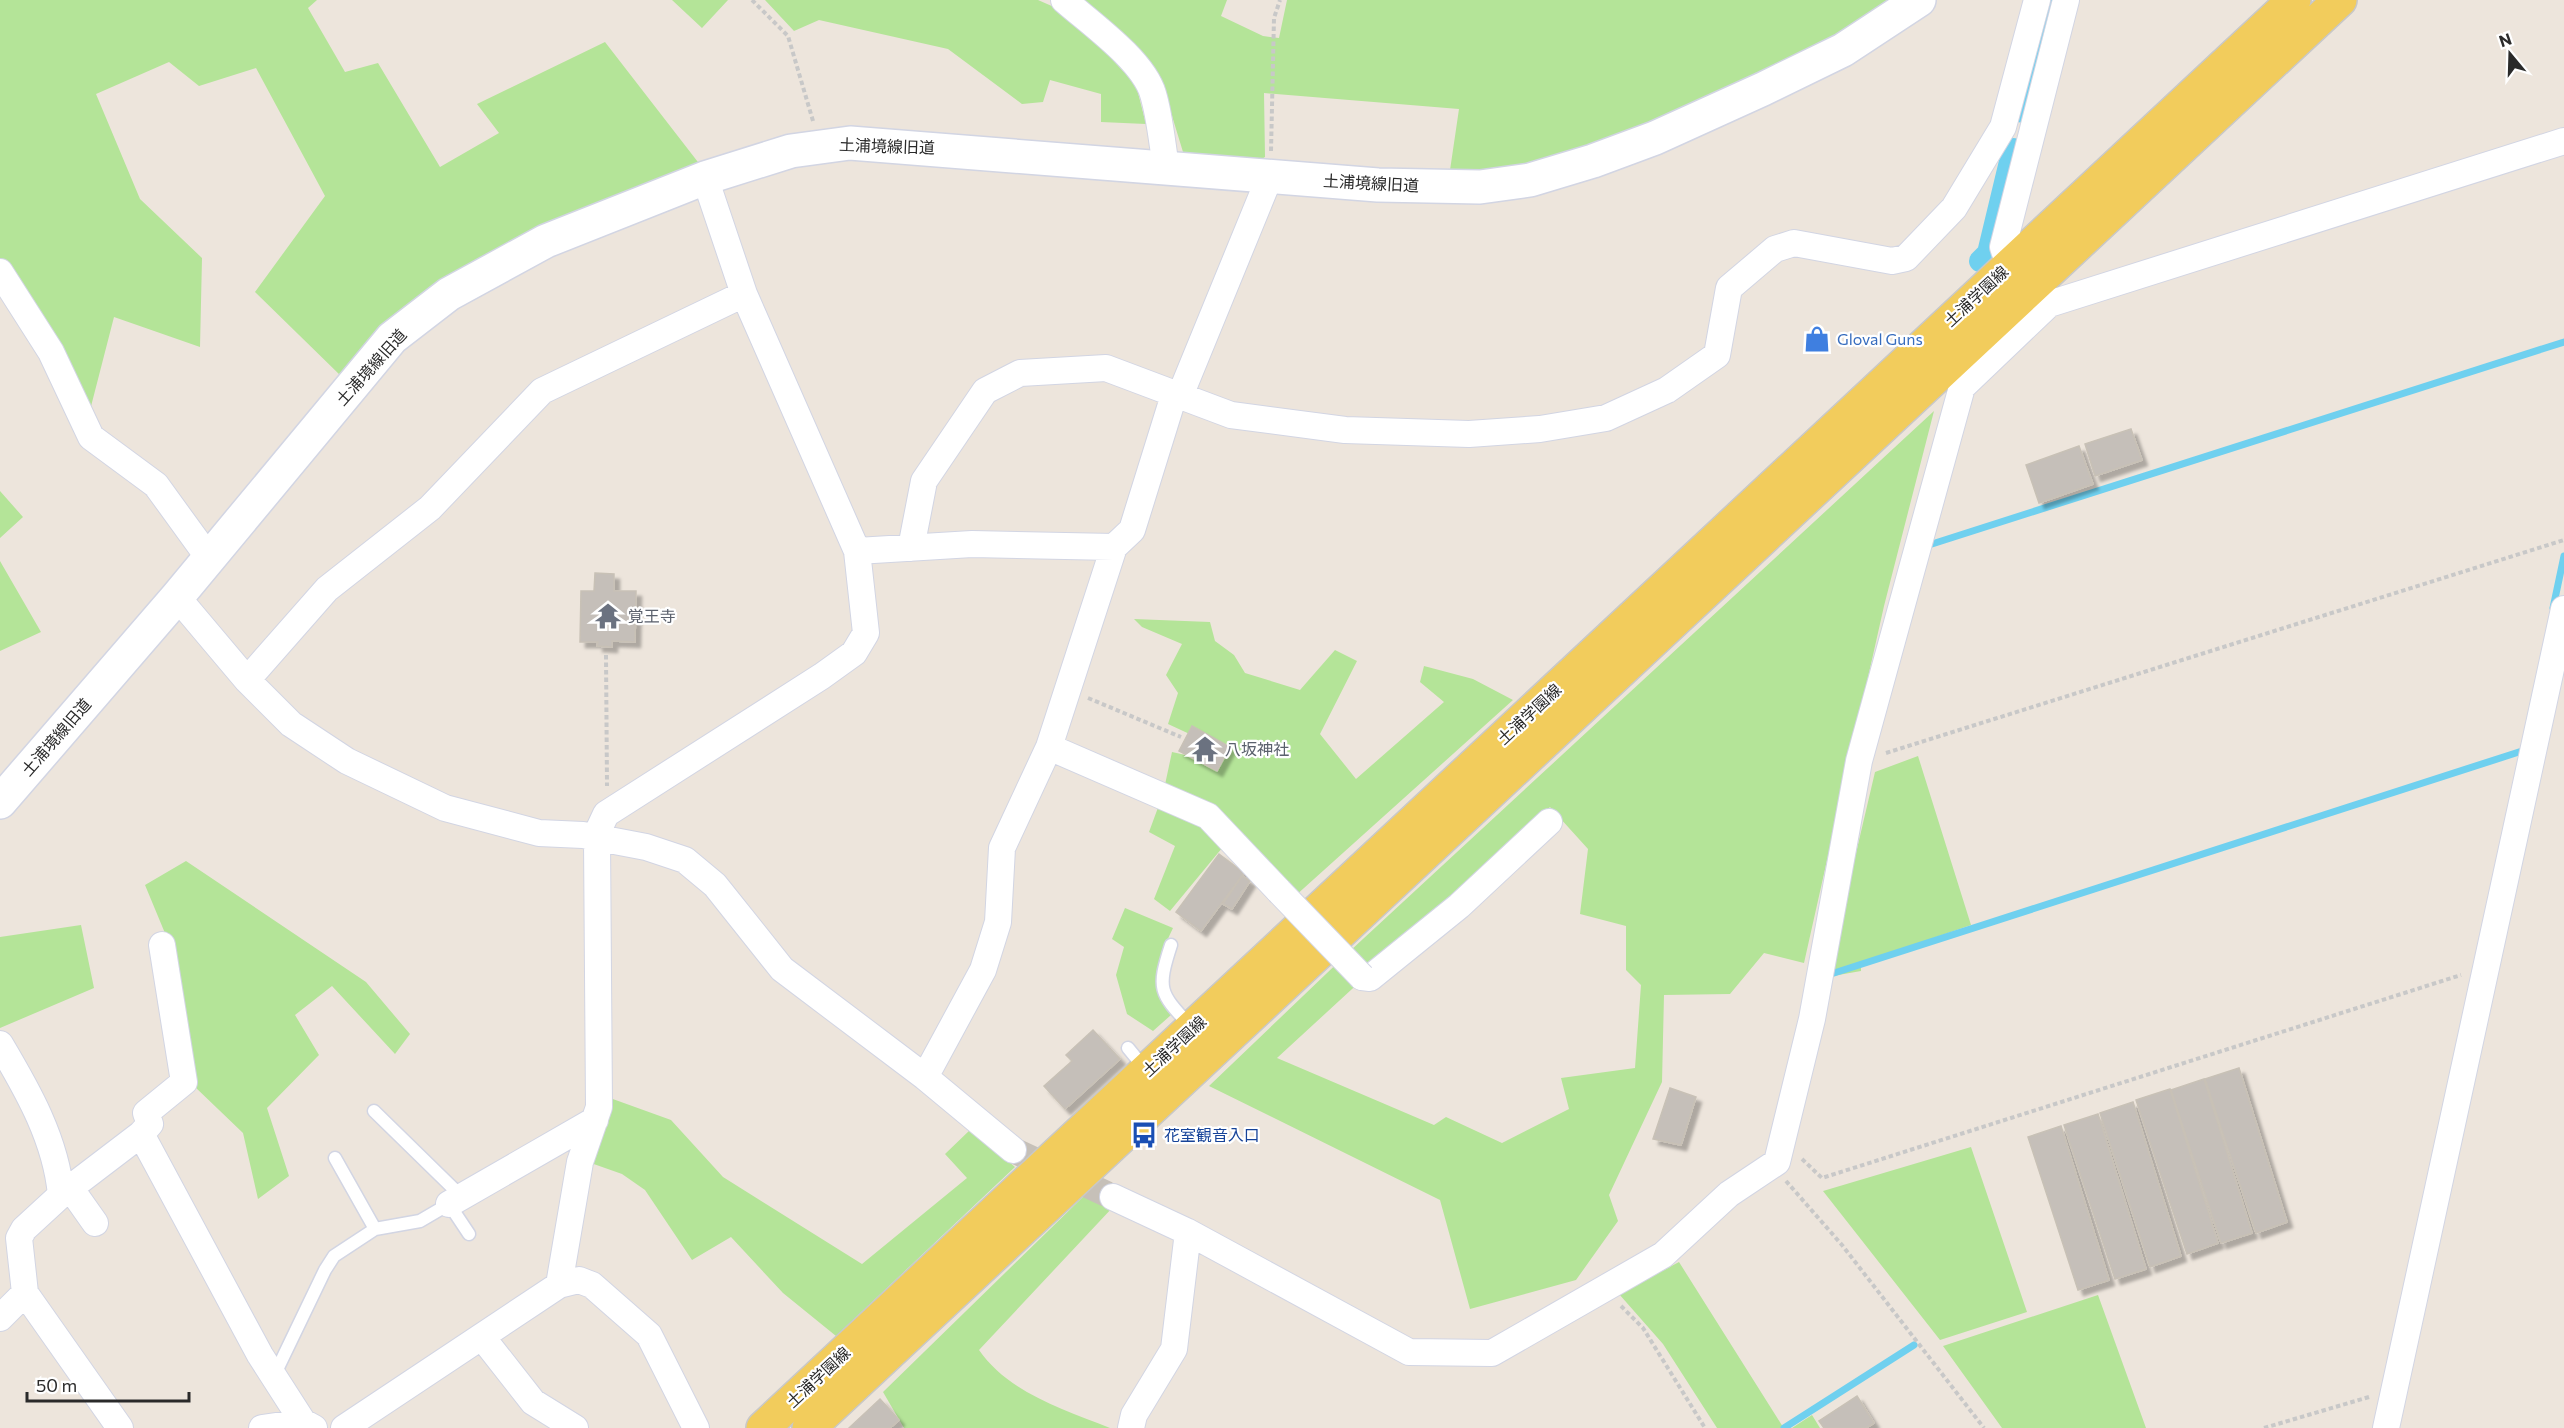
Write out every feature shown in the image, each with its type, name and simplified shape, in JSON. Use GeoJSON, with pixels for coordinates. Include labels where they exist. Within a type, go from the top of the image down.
{"type":"FeatureCollection","features":[{"type":"Feature","properties":{"kind":"main road","name":"土浦学園線"},"geometry":{"type":"LineString","coordinates":[[2030,286],[2295,0]]}},
{"type":"Feature","properties":{"kind":"main road","name":"土浦学園線"},"geometry":{"type":"LineString","coordinates":[[809,1428],[1148,1071],[1948,363],[2340,0]]}},
{"type":"Feature","properties":{"kind":"main road","name":"土浦学園線"},"geometry":{"type":"LineString","coordinates":[[763,1428],[1193,1028],[1948,363]]}},
{"type":"Feature","properties":{"kind":"street"},"geometry":{"type":"LineString","coordinates":[[1064,0],[1134,63],[1147,79],[1153,94],[1166,167]]}},
{"type":"Feature","properties":{"kind":"street","name":"土浦境線旧道"},"geometry":{"type":"LineString","coordinates":[[0,802],[177,597],[392,338],[448,294],[546,241],[705,178],[763,158],[819,145],[881,144],[1378,185],[1469,187],[1530,180],[1593,161],[1656,138],[1773,84],[1844,50],[1919,0]]}},
{"type":"Feature","properties":{"kind":"street"},"geometry":{"type":"LineString","coordinates":[[911,548],[924,481],[985,391],[1020,373],[1106,368],[1231,415],[1345,430],[1469,434],[1540,429],[1606,418],[1667,390],[1717,355],[1729,288],[1775,249],[1794,243],[1892,261],[1906,258],[1954,208],[2003,126],[2037,0]]}},
{"type":"Feature","properties":{"kind":"street"},"geometry":{"type":"LineString","coordinates":[[2030,286],[2003,247],[2066,0]]}},
{"type":"Feature","properties":{"kind":"street"},"geometry":{"type":"LineString","coordinates":[[2003,126],[2032,135]]}},
{"type":"Feature","properties":{"kind":"street"},"geometry":{"type":"LineString","coordinates":[[1113,1197],[1188,1232],[1409,1352],[1492,1353],[1663,1255],[1729,1194],[1774,1164],[1812,1019],[1859,761],[1948,363],[2030,286],[2564,141]]}},
{"type":"Feature","properties":{"kind":"street"},"geometry":{"type":"LineString","coordinates":[[925,1077],[983,970],[999,922],[1002,848],[1049,747],[1114,547],[1132,530],[1174,395],[1184,386],[1270,176]]}},
{"type":"Feature","properties":{"kind":"street"},"geometry":{"type":"LineString","coordinates":[[559,1285],[580,1162],[599,1107],[598,829],[606,814],[854,654],[866,633],[857,551],[744,294],[705,178]]}},
{"type":"Feature","properties":{"kind":"street"},"geometry":{"type":"LineString","coordinates":[[0,272],[51,352],[91,437],[156,484],[209,558]]}},
{"type":"Feature","properties":{"kind":"street"},"geometry":{"type":"LineString","coordinates":[[247,680],[327,589],[430,508],[542,391],[744,294]]}},
{"type":"Feature","properties":{"kind":"street"},"geometry":{"type":"LineString","coordinates":[[857,551],[972,544],[1114,547]]}},
{"type":"Feature","properties":{"kind":"street"},"geometry":{"type":"LineString","coordinates":[[177,597],[247,680],[291,724],[318,744],[399,788],[445,808],[539,833],[583,836],[646,848],[685,860],[715,885],[782,969],[925,1077],[1013,1150]]}},
{"type":"Feature","properties":{"kind":"street"},"geometry":{"type":"LineString","coordinates":[[2386,1428],[2564,609]]}},
{"type":"Feature","properties":{"kind":"street"},"geometry":{"type":"LineString","coordinates":[[1049,747],[1208,816],[1362,977],[1370,978],[1459,906],[1549,822]]}},
{"type":"Feature","properties":{"kind":"street"},"geometry":{"type":"LineString","coordinates":[[120,1428],[25,1293],[10,1237],[24,1229],[66,1192],[141,1134],[150,1124],[146,1113],[184,1082],[162,945]]}},
{"type":"Feature","properties":{"kind":"street"},"geometry":{"type":"LineString","coordinates":[[0,1044],[39,1116],[66,1192],[94,1223]]}},
{"type":"Feature","properties":{"kind":"street"},"geometry":{"type":"LineString","coordinates":[[455,1200],[595,1120]]}},
{"type":"Feature","properties":{"kind":"street"},"geometry":{"type":"LineString","coordinates":[[141,1134],[274,1376],[309,1425]]}},
{"type":"Feature","properties":{"kind":"street"},"geometry":{"type":"LineString","coordinates":[[1131,1428],[1134,1415],[1174,1349],[1188,1232]]}},
{"type":"Feature","properties":{"kind":"street"},"geometry":{"type":"LineString","coordinates":[[345,1428],[559,1285],[579,1280],[592,1285],[649,1335],[696,1428]]}},
{"type":"Feature","properties":{"kind":"street"},"geometry":{"type":"LineString","coordinates":[[0,1318],[25,1293]]}},
{"type":"Feature","properties":{"kind":"street"},"geometry":{"type":"LineString","coordinates":[[482,1337],[533,1402],[575,1428]]}},
{"type":"Feature","properties":{"kind":"street"},"geometry":{"type":"LineString","coordinates":[[262,1428],[309,1425]]}},
{"type":"Feature","properties":{"kind":"lane"},"geometry":{"type":"LineString","coordinates":[[1171,945],[1161,978],[1162,990],[1193,1028]]}},
{"type":"Feature","properties":{"kind":"lane"},"geometry":{"type":"LineString","coordinates":[[374,1111],[455,1200],[469,1234]]}},
{"type":"Feature","properties":{"kind":"lane"},"geometry":{"type":"LineString","coordinates":[[335,1158],[375,1229]]}},
{"type":"Feature","properties":{"kind":"lane"},"geometry":{"type":"LineString","coordinates":[[274,1376],[334,1256],[375,1229],[420,1221],[455,1200]]}},
{"type":"Feature","properties":{"kind":"path"},"geometry":{"type":"LineString","coordinates":[[752,0],[788,36],[819,145]]}},
{"type":"Feature","properties":{"kind":"path"},"geometry":{"type":"LineString","coordinates":[[1270,176],[1274,18],[1280,0]]}},
{"type":"Feature","properties":{"kind":"path"},"geometry":{"type":"LineString","coordinates":[[1859,761],[2564,540]]}},
{"type":"Feature","properties":{"kind":"path"},"geometry":{"type":"LineString","coordinates":[[606,655],[606,814]]}},
{"type":"Feature","properties":{"kind":"path"},"geometry":{"type":"LineString","coordinates":[[1068,689],[1181,737]]}},
{"type":"Feature","properties":{"kind":"path"},"geometry":{"type":"LineString","coordinates":[[1984,1428],[1842,1245],[1774,1164],[1798,1155],[1822,1178],[2485,968]]}},
{"type":"Feature","properties":{"kind":"path"},"geometry":{"type":"LineString","coordinates":[[1602,1288],[1643,1328],[1705,1428]]}},
{"type":"Feature","properties":{"kind":"path"},"geometry":{"type":"LineString","coordinates":[[2264,1428],[2394,1390]]}},
{"type":"Feature","properties":{"kind":"green space"},"geometry":{"type":"Polygon","coordinates":[[[0,0],[317,0],[308,8],[345,72],[378,63],[440,167],[499,133],[477,104],[605,42],[701,166],[556,222],[342,377],[255,292],[325,196],[256,68],[199,86],[169,62],[96,94],[140,199],[202,258],[200,347],[114,317],[88,418],[0,265],[0,0]]]}},
{"type":"Feature","properties":{"kind":"green space"},"geometry":{"type":"Polygon","coordinates":[[[672,0],[728,0],[702,28],[672,0]]]}},
{"type":"Feature","properties":{"kind":"green space"},"geometry":{"type":"Polygon","coordinates":[[[765,0],[1038,0],[1070,14],[1136,85],[1146,124],[1101,122],[1101,94],[1050,80],[1043,102],[1022,104],[948,49],[819,20],[794,31],[765,0]]]}},
{"type":"Feature","properties":{"kind":"green space"},"geometry":{"type":"Polygon","coordinates":[[[1082,0],[1227,0],[1221,16],[1263,36],[1279,38],[1287,0],[1897,0],[1851,31],[1658,125],[1524,172],[1449,177],[1459,109],[1264,93],[1265,157],[1256,162],[1189,157],[1183,152],[1162,83],[1144,61],[1082,0]]]}},
{"type":"Feature","properties":{"kind":"green space"},"geometry":{"type":"Polygon","coordinates":[[[1934,411],[1884,606],[1804,963],[1764,953],[1730,994],[1664,995],[1662,1082],[1609,1195],[1618,1221],[1576,1280],[1470,1309],[1440,1200],[1209,1086],[1350,951],[1934,411]],[[1550,807],[1277,1058],[1434,1125],[1446,1117],[1502,1143],[1569,1109],[1561,1078],[1635,1068],[1641,985],[1626,970],[1626,926],[1580,914],[1588,849],[1550,807]]]}},
{"type":"Feature","properties":{"kind":"green space"},"geometry":{"type":"Polygon","coordinates":[[[0,491],[23,517],[0,538],[0,491]]]}},
{"type":"Feature","properties":{"kind":"green space"},"geometry":{"type":"Polygon","coordinates":[[[0,561],[41,632],[0,651],[0,561]]]}},
{"type":"Feature","properties":{"kind":"green space"},"geometry":{"type":"Polygon","coordinates":[[[1134,619],[1210,622],[1215,641],[1234,655],[1245,673],[1300,690],[1335,650],[1357,661],[1320,734],[1356,779],[1444,702],[1420,682],[1424,666],[1473,679],[1513,700],[1294,897],[1232,836],[1170,911],[1154,899],[1175,846],[1149,832],[1163,794],[1172,752],[1217,762],[1224,750],[1168,724],[1178,693],[1166,675],[1182,644],[1142,627],[1134,619]]]}},
{"type":"Feature","properties":{"kind":"green space"},"geometry":{"type":"Polygon","coordinates":[[[1918,756],[1971,925],[1861,963],[1861,971],[1827,977],[1875,772],[1918,756]]]}},
{"type":"Feature","properties":{"kind":"green space"},"geometry":{"type":"Polygon","coordinates":[[[186,861],[366,982],[410,1034],[395,1054],[332,986],[295,1015],[319,1055],[267,1108],[289,1176],[258,1199],[243,1133],[194,1086],[167,938],[145,885],[186,861]]]}},
{"type":"Feature","properties":{"kind":"green space"},"geometry":{"type":"Polygon","coordinates":[[[1125,908],[1173,928],[1157,972],[1159,992],[1171,1015],[1153,1031],[1127,1014],[1116,975],[1124,947],[1112,939],[1125,908]]]}},
{"type":"Feature","properties":{"kind":"green space"},"geometry":{"type":"Polygon","coordinates":[[[81,925],[94,988],[0,1028],[0,937],[81,925]]]}},
{"type":"Feature","properties":{"kind":"green space"},"geometry":{"type":"Polygon","coordinates":[[[610,1098],[671,1120],[723,1177],[862,1264],[967,1178],[945,1154],[971,1129],[1015,1167],[836,1336],[783,1293],[731,1237],[692,1260],[645,1190],[622,1174],[588,1162],[610,1098]]]}},
{"type":"Feature","properties":{"kind":"green space"},"geometry":{"type":"Polygon","coordinates":[[[1971,1147],[2027,1312],[1940,1340],[1823,1191],[1971,1147]]]}},
{"type":"Feature","properties":{"kind":"green space"},"geometry":{"type":"Polygon","coordinates":[[[1088,1192],[1113,1207],[979,1350],[991,1365],[1021,1389],[1110,1428],[904,1428],[883,1392],[1088,1192]]]}},
{"type":"Feature","properties":{"kind":"green space"},"geometry":{"type":"Polygon","coordinates":[[[1679,1262],[1783,1427],[1717,1428],[1663,1344],[1619,1294],[1679,1262]]]}},
{"type":"Feature","properties":{"kind":"green space"},"geometry":{"type":"Polygon","coordinates":[[[2098,1295],[2146,1428],[2002,1428],[1943,1346],[2098,1295]]]}},
{"type":"Feature","properties":{"kind":"green space"},"geometry":{"type":"Polygon","coordinates":[[[1812,1415],[1820,1428],[1792,1428],[1812,1415]]]}},
{"type":"Feature","properties":{"kind":"building"},"geometry":{"type":"Polygon","coordinates":[[[2131,429],[2142,460],[2095,476],[2085,444],[2131,429]]]}},
{"type":"Feature","properties":{"kind":"building"},"geometry":{"type":"Polygon","coordinates":[[[2079,446],[2093,484],[2039,503],[2026,465],[2079,446]]]}},
{"type":"Feature","properties":{"kind":"building","name":"覚王寺"},"geometry":{"type":"Polygon","coordinates":[[[595,573],[614,574],[614,591],[636,591],[635,642],[612,641],[612,647],[597,646],[598,642],[580,642],[581,591],[594,591],[595,573]]]}},
{"type":"Feature","properties":{"kind":"building","name":"八坂神社"},"geometry":{"type":"Polygon","coordinates":[[[1192,726],[1230,747],[1217,771],[1179,751],[1192,726]]]}},
{"type":"Feature","properties":{"kind":"building"},"geometry":{"type":"Polygon","coordinates":[[[1219,854],[1244,873],[1201,931],[1176,912],[1219,854]]]}},
{"type":"Feature","properties":{"kind":"building"},"geometry":{"type":"Polygon","coordinates":[[[1242,876],[1250,881],[1232,909],[1223,904],[1242,876]]]}},
{"type":"Feature","properties":{"kind":"building"},"geometry":{"type":"Polygon","coordinates":[[[1093,1030],[1120,1059],[1065,1109],[1044,1086],[1072,1061],[1066,1055],[1093,1030]]]}},
{"type":"Feature","properties":{"kind":"building"},"geometry":{"type":"Polygon","coordinates":[[[2239,1068],[2287,1222],[2256,1233],[2205,1079],[2239,1068]]]}},
{"type":"Feature","properties":{"kind":"building"},"geometry":{"type":"Polygon","coordinates":[[[2204,1079],[2252,1233],[2221,1243],[2171,1090],[2204,1079]]]}},
{"type":"Feature","properties":{"kind":"building"},"geometry":{"type":"Polygon","coordinates":[[[1670,1088],[1696,1097],[1681,1145],[1653,1139],[1670,1088]]]}},
{"type":"Feature","properties":{"kind":"building"},"geometry":{"type":"Polygon","coordinates":[[[2170,1089],[2218,1243],[2187,1254],[2136,1100],[2170,1089]]]}},
{"type":"Feature","properties":{"kind":"building"},"geometry":{"type":"Polygon","coordinates":[[[2133,1102],[2181,1256],[2150,1267],[2100,1113],[2133,1102]]]}},
{"type":"Feature","properties":{"kind":"building"},"geometry":{"type":"Polygon","coordinates":[[[2098,1114],[2146,1269],[2115,1279],[2064,1125],[2098,1114]]]}},
{"type":"Feature","properties":{"kind":"building"},"geometry":{"type":"Polygon","coordinates":[[[2061,1126],[2109,1280],[2078,1290],[2028,1137],[2061,1126]]]}},
{"type":"Feature","properties":{"kind":"building"},"geometry":{"type":"Polygon","coordinates":[[[1857,1396],[1874,1423],[1866,1428],[1824,1428],[1819,1421],[1857,1396]]]}},
{"type":"Feature","properties":{"kind":"building"},"geometry":{"type":"Polygon","coordinates":[[[880,1399],[899,1420],[890,1428],[849,1428],[880,1399]]]}},
{"type":"Feature","properties":{"kind":"waterway"},"geometry":{"type":"LineString","coordinates":[[2023,112],[2052,7]]}},
{"type":"Feature","properties":{"kind":"waterway"},"geometry":{"type":"LineString","coordinates":[[1980,261],[1988,253],[2013,149]]}},
{"type":"Feature","properties":{"kind":"waterway"},"geometry":{"type":"LineString","coordinates":[[1932,544],[2564,342]]}},
{"type":"Feature","properties":{"kind":"waterway"},"geometry":{"type":"LineString","coordinates":[[2553,608],[2564,556]]}},
{"type":"Feature","properties":{"kind":"waterway"},"geometry":{"type":"LineString","coordinates":[[1831,974],[2522,751]]}},
{"type":"Feature","properties":{"kind":"waterway"},"geometry":{"type":"LineString","coordinates":[[1784,1428],[1914,1345]]}},
{"type":"Feature","properties":{"kind":"tunnel"},"geometry":{"type":"LineString","coordinates":[[1013,1150],[1113,1197]]}},
{"type":"Feature","properties":{"kind":"place","name":"Gloval Guns"},"geometry":{"type":"Point","coordinates":[1817,339]}},
{"type":"Feature","properties":{"kind":"place","name":"覚王寺"},"geometry":{"type":"Point","coordinates":[608,616]}},
{"type":"Feature","properties":{"kind":"place","name":"八坂神社"},"geometry":{"type":"Point","coordinates":[1205,749]}},
{"type":"Feature","properties":{"kind":"place","name":"花室観音入口"},"geometry":{"type":"Point","coordinates":[1144,1135]}}]}
